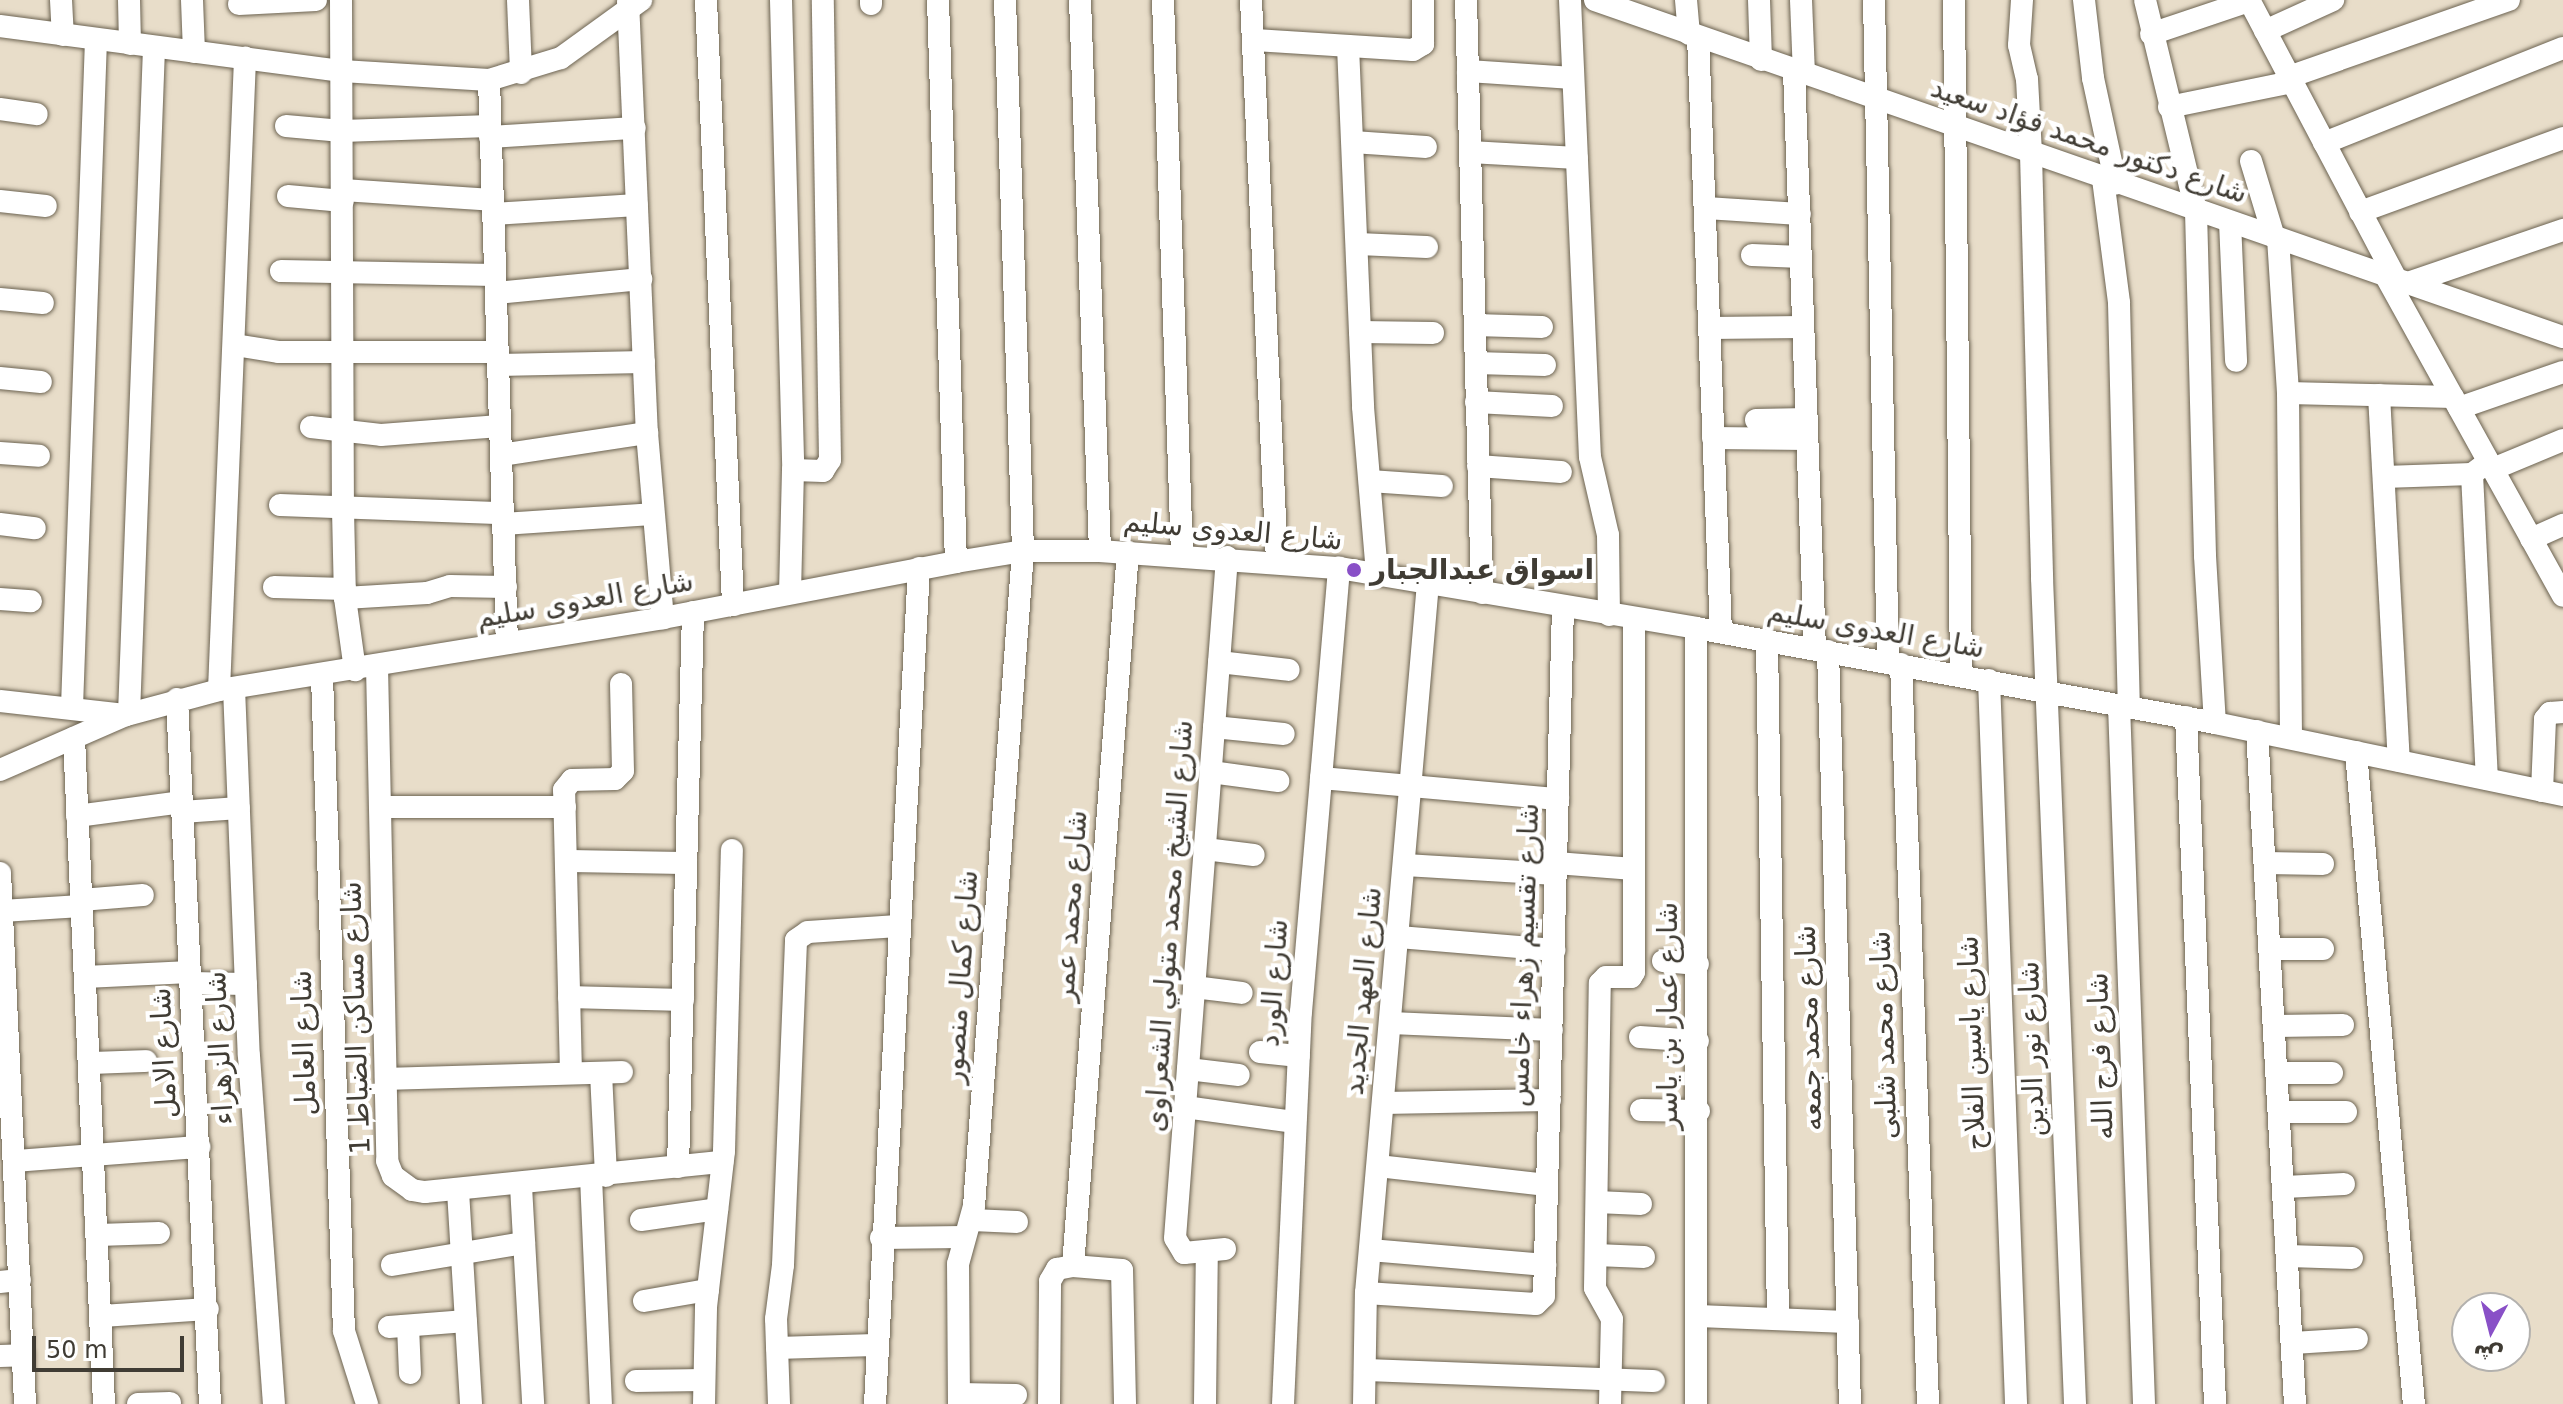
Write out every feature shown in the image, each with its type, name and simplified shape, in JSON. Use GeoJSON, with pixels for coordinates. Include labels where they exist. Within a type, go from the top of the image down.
{"type":"FeatureCollection","features":[{"type":"Feature","properties":{"kind":"street"},"geometry":{"type":"LineString","coordinates":[[61,0],[63,35]]}},
{"type":"Feature","properties":{"kind":"street"},"geometry":{"type":"LineString","coordinates":[[129,0],[130,44]]}},
{"type":"Feature","properties":{"kind":"street"},"geometry":{"type":"LineString","coordinates":[[192,0],[194,52]]}},
{"type":"Feature","properties":{"kind":"street"},"geometry":{"type":"LineString","coordinates":[[239,4],[316,0]]}},
{"type":"Feature","properties":{"kind":"street","name":"شارع مساكن الضباط 1"},"geometry":{"type":"LineString","coordinates":[[341,0],[345,593],[366,668],[380,807],[387,1161],[393,1176],[412,1190],[458,1191],[722,1162]]}},
{"type":"Feature","properties":{"kind":"street"},"geometry":{"type":"LineString","coordinates":[[518,0],[521,73]]}},
{"type":"Feature","properties":{"kind":"street"},"geometry":{"type":"LineString","coordinates":[[706,0],[733,605]]}},
{"type":"Feature","properties":{"kind":"street"},"geometry":{"type":"LineString","coordinates":[[781,0],[793,470],[790,593]]}},
{"type":"Feature","properties":{"kind":"street"},"geometry":{"type":"LineString","coordinates":[[793,470],[823,471],[830,460],[823,0]]}},
{"type":"Feature","properties":{"kind":"street"},"geometry":{"type":"LineString","coordinates":[[938,0],[956,562]]}},
{"type":"Feature","properties":{"kind":"street","name":"شارع كمال منصور"},"geometry":{"type":"LineString","coordinates":[[959,1399],[958,1264],[967,1229],[1023,551],[1005,0]]}},
{"type":"Feature","properties":{"kind":"street"},"geometry":{"type":"LineString","coordinates":[[1080,0],[1100,551]]}},
{"type":"Feature","properties":{"kind":"street"},"geometry":{"type":"LineString","coordinates":[[1163,0],[1182,555]]}},
{"type":"Feature","properties":{"kind":"street"},"geometry":{"type":"LineString","coordinates":[[1251,0],[1277,562]]}},
{"type":"Feature","properties":{"kind":"street"},"geometry":{"type":"LineString","coordinates":[[1255,40],[1419,48],[1423,0]]}},
{"type":"Feature","properties":{"kind":"street"},"geometry":{"type":"LineString","coordinates":[[1466,0],[1482,593]]}},
{"type":"Feature","properties":{"kind":"street"},"geometry":{"type":"LineString","coordinates":[[1570,0],[1590,457],[1608,535],[1609,615]]}},
{"type":"Feature","properties":{"kind":"street","name":"شارع دكتور محمد فؤاد سعيد"},"geometry":{"type":"LineString","coordinates":[[1595,0],[2110,182],[2397,277],[2563,337]]}},
{"type":"Feature","properties":{"kind":"street"},"geometry":{"type":"LineString","coordinates":[[1686,0],[1694,36],[1706,208],[1721,632]]}},
{"type":"Feature","properties":{"kind":"street"},"geometry":{"type":"LineString","coordinates":[[1759,0],[1761,60]]}},
{"type":"Feature","properties":{"kind":"street","name":"شارع محمد جمعه"},"geometry":{"type":"LineString","coordinates":[[1801,0],[1799,73],[1803,327],[1822,650],[1850,1404]]}},
{"type":"Feature","properties":{"kind":"street","name":"شارع محمد شلبى"},"geometry":{"type":"LineString","coordinates":[[1874,0],[1894,663],[1928,1404]]}},
{"type":"Feature","properties":{"kind":"street"},"geometry":{"type":"LineString","coordinates":[[1954,0],[1959,129],[1961,675]]}},
{"type":"Feature","properties":{"kind":"street","name":"شارع نور الدين"},"geometry":{"type":"LineString","coordinates":[[2022,0],[2019,45],[2027,79],[2031,154],[2075,1404]]}},
{"type":"Feature","properties":{"kind":"street","name":"شارع فرج الله"},"geometry":{"type":"LineString","coordinates":[[2084,0],[2110,182],[2119,303],[2124,706],[2144,1404]]}},
{"type":"Feature","properties":{"kind":"street"},"geometry":{"type":"LineString","coordinates":[[2145,0],[2196,211],[2215,723]]}},
{"type":"Feature","properties":{"kind":"street"},"geometry":{"type":"LineString","coordinates":[[2151,34],[2249,0],[2397,277],[2484,468],[2531,539],[2563,596]]}},
{"type":"Feature","properties":{"kind":"street"},"geometry":{"type":"LineString","coordinates":[[2265,31],[2333,0]]}},
{"type":"Feature","properties":{"kind":"street"},"geometry":{"type":"LineString","coordinates":[[2169,107],[2291,80],[2509,0]]}},
{"type":"Feature","properties":{"kind":"street"},"geometry":{"type":"LineString","coordinates":[[0,26],[342,71],[489,80],[521,73],[580,48],[633,3]]}},
{"type":"Feature","properties":{"kind":"street"},"geometry":{"type":"LineString","coordinates":[[633,3],[637,205],[647,433],[663,618]]}},
{"type":"Feature","properties":{"kind":"street"},"geometry":{"type":"LineString","coordinates":[[72,707],[96,39]]}},
{"type":"Feature","properties":{"kind":"street"},"geometry":{"type":"LineString","coordinates":[[1348,46],[1360,332],[1377,575]]}},
{"type":"Feature","properties":{"kind":"street"},"geometry":{"type":"LineString","coordinates":[[0,701],[128,715],[154,47]]}},
{"type":"Feature","properties":{"kind":"street"},"geometry":{"type":"LineString","coordinates":[[2324,143],[2563,48]]}},
{"type":"Feature","properties":{"kind":"street","name":"شارع الزهراء"},"geometry":{"type":"LineString","coordinates":[[245,58],[227,689],[239,808],[246,984],[274,1404]]}},
{"type":"Feature","properties":{"kind":"street"},"geometry":{"type":"LineString","coordinates":[[1468,71],[1573,78]]}},
{"type":"Feature","properties":{"kind":"street"},"geometry":{"type":"LineString","coordinates":[[489,80],[507,643]]}},
{"type":"Feature","properties":{"kind":"street"},"geometry":{"type":"LineString","coordinates":[[0,109],[37,114]]}},
{"type":"Feature","properties":{"kind":"street"},"geometry":{"type":"LineString","coordinates":[[286,126],[342,131],[635,128]]}},
{"type":"Feature","properties":{"kind":"street"},"geometry":{"type":"LineString","coordinates":[[2360,212],[2563,138]]}},
{"type":"Feature","properties":{"kind":"street"},"geometry":{"type":"LineString","coordinates":[[1353,142],[1426,147]]}},
{"type":"Feature","properties":{"kind":"street"},"geometry":{"type":"LineString","coordinates":[[1470,152],[1577,158]]}},
{"type":"Feature","properties":{"kind":"street"},"geometry":{"type":"LineString","coordinates":[[2251,161],[2276,238],[2288,393],[2291,738]]}},
{"type":"Feature","properties":{"kind":"street"},"geometry":{"type":"LineString","coordinates":[[288,196],[343,196],[493,207],[637,205]]}},
{"type":"Feature","properties":{"kind":"street"},"geometry":{"type":"LineString","coordinates":[[0,201],[46,206]]}},
{"type":"Feature","properties":{"kind":"street"},"geometry":{"type":"LineString","coordinates":[[1706,208],[1800,214]]}},
{"type":"Feature","properties":{"kind":"street"},"geometry":{"type":"LineString","coordinates":[[2230,222],[2236,361]]}},
{"type":"Feature","properties":{"kind":"street"},"geometry":{"type":"LineString","coordinates":[[2397,277],[2563,230]]}},
{"type":"Feature","properties":{"kind":"street"},"geometry":{"type":"LineString","coordinates":[[1358,244],[1427,247]]}},
{"type":"Feature","properties":{"kind":"street"},"geometry":{"type":"LineString","coordinates":[[1752,255],[1801,257]]}},
{"type":"Feature","properties":{"kind":"street"},"geometry":{"type":"LineString","coordinates":[[281,271],[495,284],[641,279]]}},
{"type":"Feature","properties":{"kind":"street"},"geometry":{"type":"LineString","coordinates":[[0,299],[43,303]]}},
{"type":"Feature","properties":{"kind":"street"},"geometry":{"type":"LineString","coordinates":[[1475,325],[1542,327]]}},
{"type":"Feature","properties":{"kind":"street"},"geometry":{"type":"LineString","coordinates":[[1710,328],[1803,327]]}},
{"type":"Feature","properties":{"kind":"street"},"geometry":{"type":"LineString","coordinates":[[1360,332],[1433,333]]}},
{"type":"Feature","properties":{"kind":"street"},"geometry":{"type":"LineString","coordinates":[[235,345],[279,352],[344,351],[644,362]]}},
{"type":"Feature","properties":{"kind":"street"},"geometry":{"type":"LineString","coordinates":[[1476,363],[1545,365]]}},
{"type":"Feature","properties":{"kind":"street"},"geometry":{"type":"LineString","coordinates":[[2288,393],[2379,395],[2456,402],[2563,372]]}},
{"type":"Feature","properties":{"kind":"street"},"geometry":{"type":"LineString","coordinates":[[0,378],[41,382]]}},
{"type":"Feature","properties":{"kind":"street"},"geometry":{"type":"LineString","coordinates":[[2379,395],[2399,760]]}},
{"type":"Feature","properties":{"kind":"street"},"geometry":{"type":"LineString","coordinates":[[1476,402],[1552,406]]}},
{"type":"Feature","properties":{"kind":"street"},"geometry":{"type":"LineString","coordinates":[[1756,420],[1807,429]]}},
{"type":"Feature","properties":{"kind":"street"},"geometry":{"type":"LineString","coordinates":[[311,427],[381,435],[500,426]]}},
{"type":"Feature","properties":{"kind":"street"},"geometry":{"type":"LineString","coordinates":[[1713,438],[1807,429]]}},
{"type":"Feature","properties":{"kind":"street"},"geometry":{"type":"LineString","coordinates":[[501,455],[647,433]]}},
{"type":"Feature","properties":{"kind":"street"},"geometry":{"type":"LineString","coordinates":[[2384,477],[2484,468],[2563,440]]}},
{"type":"Feature","properties":{"kind":"street"},"geometry":{"type":"LineString","coordinates":[[0,453],[39,456]]}},
{"type":"Feature","properties":{"kind":"street"},"geometry":{"type":"LineString","coordinates":[[1478,466],[1561,472]]}},
{"type":"Feature","properties":{"kind":"street"},"geometry":{"type":"LineString","coordinates":[[2484,468],[2487,779]]}},
{"type":"Feature","properties":{"kind":"street"},"geometry":{"type":"LineString","coordinates":[[1370,481],[1442,486]]}},
{"type":"Feature","properties":{"kind":"street"},"geometry":{"type":"LineString","coordinates":[[280,505],[503,519],[652,514]]}},
{"type":"Feature","properties":{"kind":"street"},"geometry":{"type":"LineString","coordinates":[[0,524],[35,528]]}},
{"type":"Feature","properties":{"kind":"street"},"geometry":{"type":"LineString","coordinates":[[2531,539],[2563,525]]}},
{"type":"Feature","properties":{"kind":"street","name":"شارع العدوى سليم"},"geometry":{"type":"LineString","coordinates":[[0,770],[128,715],[177,699],[227,689],[322,676],[663,618],[1023,551],[1100,551],[1227,557],[1339,568],[1989,680],[2257,731],[2552,793]]}},
{"type":"Feature","properties":{"kind":"street","name":"شارع محمد عمر"},"geometry":{"type":"LineString","coordinates":[[1073,1266],[1128,552]]}},
{"type":"Feature","properties":{"kind":"street","name":"شارع الشيخ محمد متولي الشعراوى"},"geometry":{"type":"LineString","coordinates":[[1205,1404],[1216,1250],[1184,1253],[1175,1244],[1227,557]]}},
{"type":"Feature","properties":{"kind":"street"},"geometry":{"type":"LineString","coordinates":[[875,1404],[875,1345],[919,568]]}},
{"type":"Feature","properties":{"kind":"street","name":"شارع الورد"},"geometry":{"type":"LineString","coordinates":[[1283,1404],[1299,1056],[1339,568]]}},
{"type":"Feature","properties":{"kind":"street","name":"شارع العهد الجديد"},"geometry":{"type":"LineString","coordinates":[[1364,1404],[1366,1293],[1428,583]]}},
{"type":"Feature","properties":{"kind":"street"},"geometry":{"type":"LineString","coordinates":[[274,587],[345,593],[427,593],[450,586],[506,587]]}},
{"type":"Feature","properties":{"kind":"street"},"geometry":{"type":"LineString","coordinates":[[0,599],[31,601]]}},
{"type":"Feature","properties":{"kind":"street","name":"شارع تقسيم زهراء خامس"},"geometry":{"type":"LineString","coordinates":[[1366,1293],[1540,1303],[1545,1265],[1563,608]]}},
{"type":"Feature","properties":{"kind":"street"},"geometry":{"type":"LineString","coordinates":[[678,1167],[693,612]]}},
{"type":"Feature","properties":{"kind":"street"},"geometry":{"type":"LineString","coordinates":[[1610,1404],[1612,1319],[1597,1297],[1600,985],[1604,977],[1633,974],[1634,618]]}},
{"type":"Feature","properties":{"kind":"street","name":"شارع عمار بن ياسر"},"geometry":{"type":"LineString","coordinates":[[1696,628],[1699,1111],[1696,1404]]}},
{"type":"Feature","properties":{"kind":"street"},"geometry":{"type":"LineString","coordinates":[[1767,641],[1778,1319]]}},
{"type":"Feature","properties":{"kind":"street"},"geometry":{"type":"LineString","coordinates":[[1219,662],[1289,670]]}},
{"type":"Feature","properties":{"kind":"street","name":"شارع العامل"},"geometry":{"type":"LineString","coordinates":[[322,676],[344,1331],[367,1404]]}},
{"type":"Feature","properties":{"kind":"street","name":"شارع ياسين الفلاح"},"geometry":{"type":"LineString","coordinates":[[1989,680],[2016,1404]]}},
{"type":"Feature","properties":{"kind":"street"},"geometry":{"type":"LineString","coordinates":[[571,1073],[565,786],[572,780],[615,779],[623,771],[621,684]]}},
{"type":"Feature","properties":{"kind":"street","name":"شارع الامل"},"geometry":{"type":"LineString","coordinates":[[177,699],[208,1309],[210,1404]]}},
{"type":"Feature","properties":{"kind":"street"},"geometry":{"type":"LineString","coordinates":[[2552,793],[2545,719],[2553,712],[2563,712]]}},
{"type":"Feature","properties":{"kind":"street"},"geometry":{"type":"LineString","coordinates":[[2186,717],[2215,1404]]}},
{"type":"Feature","properties":{"kind":"street"},"geometry":{"type":"LineString","coordinates":[[1214,727],[1284,734]]}},
{"type":"Feature","properties":{"kind":"street"},"geometry":{"type":"LineString","coordinates":[[2257,731],[2279,1073],[2295,1404]]}},
{"type":"Feature","properties":{"kind":"street"},"geometry":{"type":"LineString","coordinates":[[74,738],[104,1404]]}},
{"type":"Feature","properties":{"kind":"street"},"geometry":{"type":"LineString","coordinates":[[2356,752],[2414,1404]]}},
{"type":"Feature","properties":{"kind":"street"},"geometry":{"type":"LineString","coordinates":[[1211,772],[1278,781]]}},
{"type":"Feature","properties":{"kind":"street"},"geometry":{"type":"LineString","coordinates":[[1321,778],[1411,789],[1558,799]]}},
{"type":"Feature","properties":{"kind":"street"},"geometry":{"type":"LineString","coordinates":[[77,816],[182,807],[239,808]]}},
{"type":"Feature","properties":{"kind":"street"},"geometry":{"type":"LineString","coordinates":[[380,807],[565,807]]}},
{"type":"Feature","properties":{"kind":"street"},"geometry":{"type":"LineString","coordinates":[[1205,849],[1254,855]]}},
{"type":"Feature","properties":{"kind":"street"},"geometry":{"type":"LineString","coordinates":[[704,1404],[708,1290],[722,1162],[732,850]]}},
{"type":"Feature","properties":{"kind":"street"},"geometry":{"type":"LineString","coordinates":[[567,861],[686,863]]}},
{"type":"Feature","properties":{"kind":"street"},"geometry":{"type":"LineString","coordinates":[[2266,863],[2323,864]]}},
{"type":"Feature","properties":{"kind":"street"},"geometry":{"type":"LineString","coordinates":[[1405,865],[1634,869]]}},
{"type":"Feature","properties":{"kind":"street"},"geometry":{"type":"LineString","coordinates":[[0,873],[7,1129],[15,1161],[8,1206],[10,1281],[23,1355],[25,1404]]}},
{"type":"Feature","properties":{"kind":"street"},"geometry":{"type":"LineString","coordinates":[[2,907],[81,903],[143,895]]}},
{"type":"Feature","properties":{"kind":"street"},"geometry":{"type":"LineString","coordinates":[[779,1404],[777,1348],[796,940],[808,932],[898,926]]}},
{"type":"Feature","properties":{"kind":"street"},"geometry":{"type":"LineString","coordinates":[[1399,937],[1554,950]]}},
{"type":"Feature","properties":{"kind":"street"},"geometry":{"type":"LineString","coordinates":[[2271,949],[2323,949]]}},
{"type":"Feature","properties":{"kind":"street"},"geometry":{"type":"LineString","coordinates":[[1663,961],[1698,964]]}},
{"type":"Feature","properties":{"kind":"street"},"geometry":{"type":"LineString","coordinates":[[85,977],[190,978],[246,984]]}},
{"type":"Feature","properties":{"kind":"street"},"geometry":{"type":"LineString","coordinates":[[1194,987],[1242,993]]}},
{"type":"Feature","properties":{"kind":"street"},"geometry":{"type":"LineString","coordinates":[[569,997],[683,1000]]}},
{"type":"Feature","properties":{"kind":"street"},"geometry":{"type":"LineString","coordinates":[[1391,1023],[1552,1030]]}},
{"type":"Feature","properties":{"kind":"street"},"geometry":{"type":"LineString","coordinates":[[2276,1026],[2343,1025]]}},
{"type":"Feature","properties":{"kind":"street"},"geometry":{"type":"LineString","coordinates":[[1640,1037],[1698,1041]]}},
{"type":"Feature","properties":{"kind":"street"},"geometry":{"type":"LineString","coordinates":[[1260,1052],[1299,1056]]}},
{"type":"Feature","properties":{"kind":"street"},"geometry":{"type":"LineString","coordinates":[[89,1063],[146,1061]]}},
{"type":"Feature","properties":{"kind":"street"},"geometry":{"type":"LineString","coordinates":[[1188,1069],[1239,1075]]}},
{"type":"Feature","properties":{"kind":"street"},"geometry":{"type":"LineString","coordinates":[[386,1079],[612,1072],[598,1176],[601,1404]]}},
{"type":"Feature","properties":{"kind":"street"},"geometry":{"type":"LineString","coordinates":[[2279,1073],[2332,1073]]}},
{"type":"Feature","properties":{"kind":"street"},"geometry":{"type":"LineString","coordinates":[[1383,1103],[1550,1100]]}},
{"type":"Feature","properties":{"kind":"street"},"geometry":{"type":"LineString","coordinates":[[1185,1107],[1295,1122]]}},
{"type":"Feature","properties":{"kind":"street"},"geometry":{"type":"LineString","coordinates":[[1641,1110],[1699,1111]]}},
{"type":"Feature","properties":{"kind":"street"},"geometry":{"type":"LineString","coordinates":[[2281,1112],[2346,1112]]}},
{"type":"Feature","properties":{"kind":"street"},"geometry":{"type":"LineString","coordinates":[[15,1161],[199,1147]]}},
{"type":"Feature","properties":{"kind":"street"},"geometry":{"type":"LineString","coordinates":[[1378,1166],[1547,1185]]}},
{"type":"Feature","properties":{"kind":"street"},"geometry":{"type":"LineString","coordinates":[[2285,1187],[2344,1184]]}},
{"type":"Feature","properties":{"kind":"street"},"geometry":{"type":"LineString","coordinates":[[521,1186],[533,1404]]}},
{"type":"Feature","properties":{"kind":"street"},"geometry":{"type":"LineString","coordinates":[[458,1191],[471,1404]]}},
{"type":"Feature","properties":{"kind":"street"},"geometry":{"type":"LineString","coordinates":[[1597,1202],[1641,1204]]}},
{"type":"Feature","properties":{"kind":"street"},"geometry":{"type":"LineString","coordinates":[[641,1220],[717,1209]]}},
{"type":"Feature","properties":{"kind":"street"},"geometry":{"type":"LineString","coordinates":[[881,1238],[1017,1222]]}},
{"type":"Feature","properties":{"kind":"street"},"geometry":{"type":"LineString","coordinates":[[98,1235],[159,1233]]}},
{"type":"Feature","properties":{"kind":"street"},"geometry":{"type":"LineString","coordinates":[[392,1265],[524,1243]]}},
{"type":"Feature","properties":{"kind":"street"},"geometry":{"type":"LineString","coordinates":[[1370,1250],[1545,1265]]}},
{"type":"Feature","properties":{"kind":"street"},"geometry":{"type":"LineString","coordinates":[[1596,1255],[1644,1257]]}},
{"type":"Feature","properties":{"kind":"street"},"geometry":{"type":"LineString","coordinates":[[2288,1256],[2352,1258]]}},
{"type":"Feature","properties":{"kind":"street"},"geometry":{"type":"LineString","coordinates":[[1049,1404],[1050,1281],[1057,1269],[1073,1266],[1113,1266],[1124,1274],[1125,1404]]}},
{"type":"Feature","properties":{"kind":"street"},"geometry":{"type":"LineString","coordinates":[[644,1301],[708,1290]]}},
{"type":"Feature","properties":{"kind":"street"},"geometry":{"type":"LineString","coordinates":[[102,1316],[208,1309]]}},
{"type":"Feature","properties":{"kind":"street"},"geometry":{"type":"LineString","coordinates":[[1697,1316],[1848,1322]]}},
{"type":"Feature","properties":{"kind":"street"},"geometry":{"type":"LineString","coordinates":[[410,1373],[398,1326],[466,1321]]}},
{"type":"Feature","properties":{"kind":"street"},"geometry":{"type":"LineString","coordinates":[[2293,1343],[2357,1339]]}},
{"type":"Feature","properties":{"kind":"street"},"geometry":{"type":"LineString","coordinates":[[777,1348],[875,1345]]}},
{"type":"Feature","properties":{"kind":"street"},"geometry":{"type":"LineString","coordinates":[[0,1356],[23,1355]]}},
{"type":"Feature","properties":{"kind":"street"},"geometry":{"type":"LineString","coordinates":[[1365,1370],[1654,1381]]}},
{"type":"Feature","properties":{"kind":"street"},"geometry":{"type":"LineString","coordinates":[[636,1381],[703,1380]]}},
{"type":"Feature","properties":{"kind":"street"},"geometry":{"type":"LineString","coordinates":[[959,1399],[1016,1395]]}},
{"type":"Feature","properties":{"kind":"street"},"geometry":{"type":"LineString","coordinates":[[138,1404],[170,1403]]}},
{"type":"Feature","properties":{"kind":"place","name":"اسواق عبدالجبار"},"geometry":{"type":"Point","coordinates":[1354,570]}}]}
